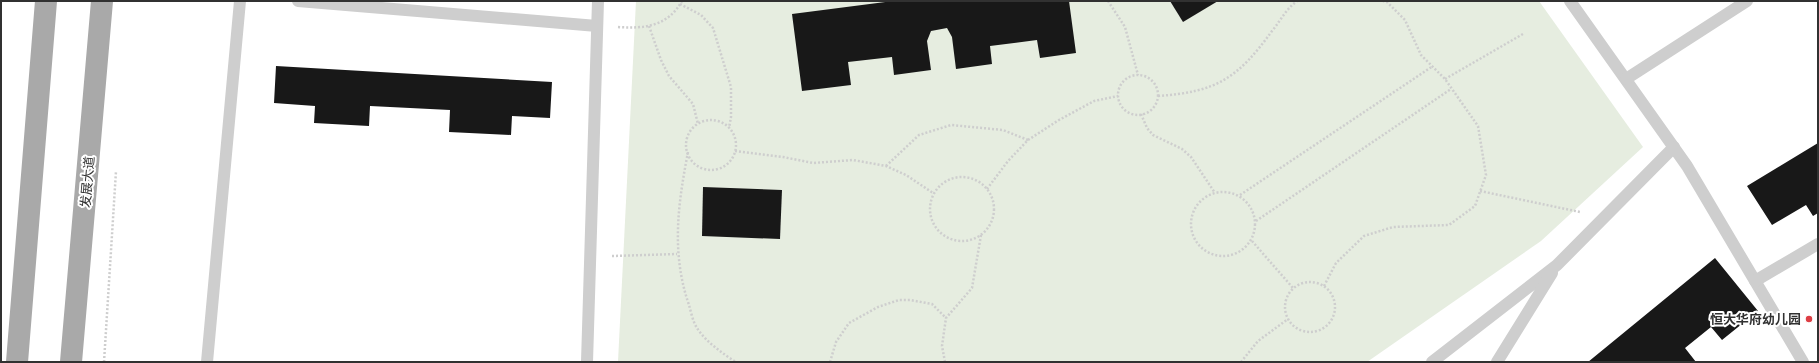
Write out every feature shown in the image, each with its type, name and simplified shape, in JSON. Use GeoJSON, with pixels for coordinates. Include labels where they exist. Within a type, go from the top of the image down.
{"type":"FeatureCollection","features":[{"type":"Feature","properties":{"kind":"main road"},"geometry":{"type":"LineString","coordinates":[[17,362],[46,1]]}},
{"type":"Feature","properties":{"kind":"main road","name":"发展大道"},"geometry":{"type":"LineString","coordinates":[[71,362],[102,1]]}},
{"type":"Feature","properties":{"kind":"lane"},"geometry":{"type":"LineString","coordinates":[[207,362],[240,1]]}},
{"type":"Feature","properties":{"kind":"lane"},"geometry":{"type":"LineString","coordinates":[[298,1],[597,26]]}},
{"type":"Feature","properties":{"kind":"lane"},"geometry":{"type":"LineString","coordinates":[[587,362],[598,1]]}},
{"type":"Feature","properties":{"kind":"lane"},"geometry":{"type":"LineString","coordinates":[[1570,1],[1687,166],[1803,362]]}},
{"type":"Feature","properties":{"kind":"lane"},"geometry":{"type":"LineString","coordinates":[[1626,79],[1748,1]]}},
{"type":"Feature","properties":{"kind":"lane"},"geometry":{"type":"LineString","coordinates":[[1432,362],[1557,265],[1674,147]]}},
{"type":"Feature","properties":{"kind":"lane"},"geometry":{"type":"LineString","coordinates":[[1755,281],[1818,244]]}},
{"type":"Feature","properties":{"kind":"lane"},"geometry":{"type":"LineString","coordinates":[[1497,362],[1557,265]]}},
{"type":"Feature","properties":{"kind":"path"},"geometry":{"type":"LineString","coordinates":[[1108,1],[1125,27],[1138,74]]}},
{"type":"Feature","properties":{"kind":"path"},"geometry":{"type":"LineString","coordinates":[[1158,96],[1187,94],[1217,85],[1242,68],[1272,32],[1288,8],[1297,1]]}},
{"type":"Feature","properties":{"kind":"path"},"geometry":{"type":"LineString","coordinates":[[1324,286],[1336,263],[1364,236],[1393,228],[1449,224],[1475,206],[1486,175],[1478,126],[1445,79],[1421,55],[1404,20],[1387,2],[1383,1]]}},
{"type":"Feature","properties":{"kind":"path"},"geometry":{"type":"LineString","coordinates":[[597,26],[638,29],[656,25],[668,18],[681,3],[702,14],[713,28],[731,87],[731,117],[729,128]]}},
{"type":"Feature","properties":{"kind":"path"},"geometry":{"type":"LineString","coordinates":[[649,26],[660,60],[669,76],[693,104],[698,124]]}},
{"type":"Feature","properties":{"kind":"path"},"geometry":{"type":"LineString","coordinates":[[1445,79],[1523,34]]}},
{"type":"Feature","properties":{"kind":"path"},"geometry":{"type":"LineString","coordinates":[[1240,196],[1433,66]]}},
{"type":"Feature","properties":{"kind":"path"},"geometry":{"type":"LineString","coordinates":[[1138,74],[1150,79],[1155,84],[1158,96],[1153,108],[1141,114],[1134,114],[1123,108],[1118,96],[1119,89],[1126,78],[1138,74]]}},
{"type":"Feature","properties":{"kind":"path"},"geometry":{"type":"LineString","coordinates":[[1256,221],[1451,89]]}},
{"type":"Feature","properties":{"kind":"path"},"geometry":{"type":"LineString","coordinates":[[988,189],[1008,161],[1028,140],[1059,120],[1094,101],[1118,96]]}},
{"type":"Feature","properties":{"kind":"path"},"geometry":{"type":"LineString","coordinates":[[1141,114],[1147,128],[1153,135],[1182,149],[1192,157],[1215,192]]}},
{"type":"Feature","properties":{"kind":"path"},"geometry":{"type":"LineString","coordinates":[[706,121],[714,121],[722,123],[729,128],[734,135],[736,151],[726,165],[711,170],[697,165],[691,159],[688,152],[688,136],[698,124],[706,121]]}},
{"type":"Feature","properties":{"kind":"path"},"geometry":{"type":"LineString","coordinates":[[886,166],[919,136],[951,125],[1003,130],[1028,140]]}},
{"type":"Feature","properties":{"kind":"path"},"geometry":{"type":"LineString","coordinates":[[736,151],[812,162],[853,160],[886,166],[906,175],[933,192]]}},
{"type":"Feature","properties":{"kind":"path"},"geometry":{"type":"LineString","coordinates":[[688,152],[678,202],[677,254],[683,288],[697,328],[719,351],[736,362]]}},
{"type":"Feature","properties":{"kind":"path"},"geometry":{"type":"LineString","coordinates":[[104,362],[117,165]]}},
{"type":"Feature","properties":{"kind":"path"},"geometry":{"type":"LineString","coordinates":[[960,176],[971,178],[980,182],[988,189],[994,208],[993,219],[988,228],[981,235],[971,240],[960,241],[949,239],[940,233],[933,224],[929,214],[929,203],[933,192],[940,184],[950,178],[960,176]]}},
{"type":"Feature","properties":{"kind":"path"},"geometry":{"type":"LineString","coordinates":[[1480,191],[1604,217]]}},
{"type":"Feature","properties":{"kind":"path"},"geometry":{"type":"LineString","coordinates":[[1215,192],[1230,192],[1240,196],[1254,211],[1256,221],[1252,241],[1244,249],[1234,254],[1223,256],[1212,254],[1202,249],[1195,241],[1191,230],[1191,219],[1195,208],[1202,199],[1215,192]]}},
{"type":"Feature","properties":{"kind":"path"},"geometry":{"type":"LineString","coordinates":[[944,362],[942,346],[946,318],[972,288],[981,235]]}},
{"type":"Feature","properties":{"kind":"path"},"geometry":{"type":"LineString","coordinates":[[1252,241],[1293,288]]}},
{"type":"Feature","properties":{"kind":"path"},"geometry":{"type":"LineString","coordinates":[[590,256],[677,254]]}},
{"type":"Feature","properties":{"kind":"path"},"geometry":{"type":"LineString","coordinates":[[1316,282],[1324,286],[1330,292],[1335,307],[1333,315],[1323,327],[1316,331],[1308,331],[1294,325],[1288,319],[1285,311],[1285,303],[1293,288],[1300,284],[1316,282]]}},
{"type":"Feature","properties":{"kind":"path"},"geometry":{"type":"LineString","coordinates":[[830,362],[836,342],[849,323],[878,307],[898,300],[910,300],[932,304],[946,318]]}},
{"type":"Feature","properties":{"kind":"path"},"geometry":{"type":"LineString","coordinates":[[1241,362],[1258,341],[1288,319]]}},
{"type":"Feature","properties":{"kind":"shaded area"},"geometry":{"type":"Polygon","coordinates":[[[636,1],[1539,1],[1643,147],[1541,241],[1367,362],[618,362],[636,1]]]}},
{"type":"Feature","properties":{"kind":"building"},"geometry":{"type":"Polygon","coordinates":[[[893,1],[1069,1],[1076,53],[1040,58],[1037,40],[990,46],[992,64],[956,69],[952,37],[947,28],[931,31],[927,41],[931,70],[894,75],[892,57],[848,62],[851,85],[802,91],[792,14],[893,1]]]}},
{"type":"Feature","properties":{"kind":"building"},"geometry":{"type":"Polygon","coordinates":[[[1170,1],[1218,1],[1183,22],[1170,1]]]}},
{"type":"Feature","properties":{"kind":"building"},"geometry":{"type":"Polygon","coordinates":[[[276,66],[552,82],[550,118],[512,116],[511,135],[449,132],[450,110],[370,106],[369,126],[314,123],[315,106],[274,103],[276,66]]]}},
{"type":"Feature","properties":{"kind":"building"},"geometry":{"type":"Polygon","coordinates":[[[1818,143],[1818,213],[1813,216],[1806,205],[1772,225],[1747,186],[1818,143]]]}},
{"type":"Feature","properties":{"kind":"building"},"geometry":{"type":"Polygon","coordinates":[[[703,187],[782,190],[780,239],[702,236],[703,187]]]}},
{"type":"Feature","properties":{"kind":"building"},"geometry":{"type":"Polygon","coordinates":[[[1715,258],[1758,311],[1722,340],[1711,327],[1685,348],[1696,362],[1588,362],[1715,258]]]}},
{"type":"Feature","properties":{"kind":"place","name":"恒大华府幼儿园"},"geometry":{"type":"Point","coordinates":[1809,319]}}]}
